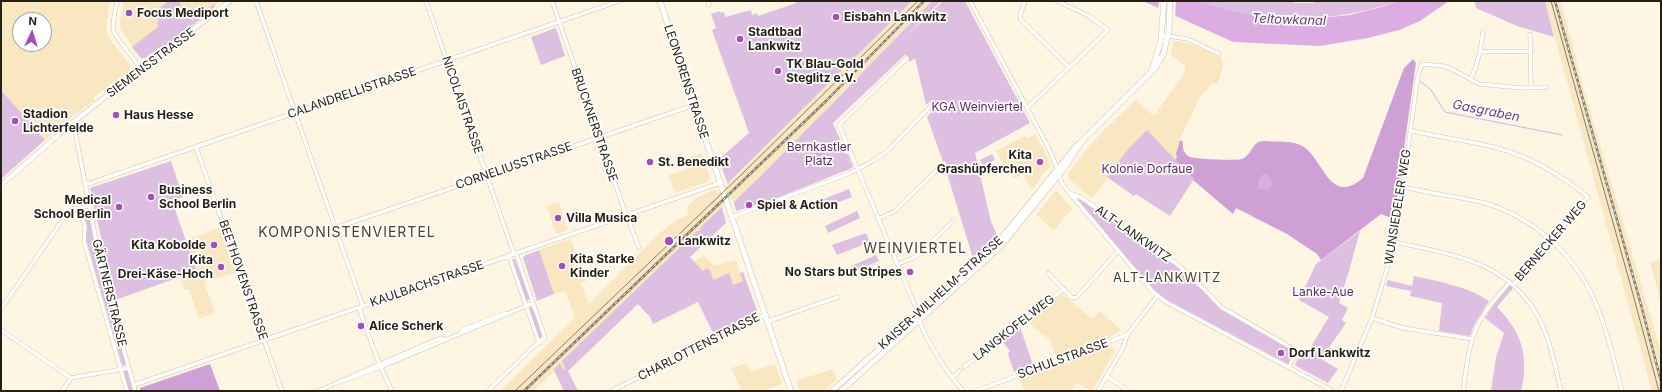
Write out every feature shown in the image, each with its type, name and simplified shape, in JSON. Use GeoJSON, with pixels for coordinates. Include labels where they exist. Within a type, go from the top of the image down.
{"type":"FeatureCollection","features":[{"type":"Feature","properties":{"kind":"main road","name":"LEONORENSTRASSE"},"geometry":{"type":"LineString","coordinates":[[660,1],[720,183],[792,390]]}},
{"type":"Feature","properties":{"kind":"main road","name":"KAISER-WILHELM-STRASSE"},"geometry":{"type":"LineString","coordinates":[[1152,71],[1162,35],[1164,1]]}},
{"type":"Feature","properties":{"kind":"main road","name":"KAISER-WILHELM-STRASSE"},"geometry":{"type":"LineString","coordinates":[[841,391],[1000,241],[1075,147],[1142,83],[1161,57],[1168,36],[1170,1]]}},
{"type":"Feature","properties":{"kind":"main road","name":"KAISER-WILHELM-STRASSE"},"geometry":{"type":"LineString","coordinates":[[832,391],[1000,247],[1058,176],[1082,141]]}},
{"type":"Feature","properties":{"kind":"street"},"geometry":{"type":"LineString","coordinates":[[117,1],[113,20],[114,33],[141,69]]}},
{"type":"Feature","properties":{"kind":"street","name":"SIEMENSSTRASSE"},"geometry":{"type":"LineString","coordinates":[[1,185],[72,124],[230,1]]}},
{"type":"Feature","properties":{"kind":"street"},"geometry":{"type":"LineString","coordinates":[[256,1],[362,304],[360,310],[380,365],[392,391]]}},
{"type":"Feature","properties":{"kind":"street","name":"NICOLAISTRASSE"},"geometry":{"type":"LineString","coordinates":[[426,1],[545,338],[539,343]]}},
{"type":"Feature","properties":{"kind":"street","name":"BRUCKNERSTRASSE"},"geometry":{"type":"LineString","coordinates":[[552,1],[625,212],[639,248]]}},
{"type":"Feature","properties":{"kind":"street","name":"CALANDRELLISTRASSE"},"geometry":{"type":"LineString","coordinates":[[85,185],[619,1]]}},
{"type":"Feature","properties":{"kind":"street"},"geometry":{"type":"LineString","coordinates":[[970,1],[1050,150],[1058,176]]}},
{"type":"Feature","properties":{"kind":"street"},"geometry":{"type":"LineString","coordinates":[[1025,1],[1020,19],[1069,67]]}},
{"type":"Feature","properties":{"kind":"street"},"geometry":{"type":"LineString","coordinates":[[1027,108],[1108,30],[1080,11],[1057,1]]}},
{"type":"Feature","properties":{"kind":"street"},"geometry":{"type":"LineString","coordinates":[[1295,1],[1313,1]]}},
{"type":"Feature","properties":{"kind":"street"},"geometry":{"type":"LineString","coordinates":[[1483,32],[1476,69],[1471,78],[1479,84],[1522,88],[1546,87]]}},
{"type":"Feature","properties":{"kind":"street"},"geometry":{"type":"LineString","coordinates":[[1530,34],[1531,87]]}},
{"type":"Feature","properties":{"kind":"street"},"geometry":{"type":"LineString","coordinates":[[1162,35],[1188,39],[1219,54]]}},
{"type":"Feature","properties":{"kind":"street"},"geometry":{"type":"LineString","coordinates":[[1480,52],[1531,51]]}},
{"type":"Feature","properties":{"kind":"street"},"geometry":{"type":"LineString","coordinates":[[907,58],[839,125],[898,264],[918,318],[931,345],[963,391]]}},
{"type":"Feature","properties":{"kind":"street","name":"WUNSIEDELER WEG"},"geometry":{"type":"LineString","coordinates":[[1341,391],[1372,318],[1384,282],[1394,242],[1418,75],[1422,64],[1443,66],[1471,78]]}},
{"type":"Feature","properties":{"kind":"street","name":"CORNELIUSSTRASSE"},"geometry":{"type":"LineString","coordinates":[[335,228],[694,104]]}},
{"type":"Feature","properties":{"kind":"street"},"geometry":{"type":"LineString","coordinates":[[732,217],[828,182],[873,161],[886,152],[931,106]]}},
{"type":"Feature","properties":{"kind":"street","name":"GÄRTNERSTRASSE"},"geometry":{"type":"LineString","coordinates":[[72,124],[75,131],[88,206],[101,266],[128,368],[136,391]]}},
{"type":"Feature","properties":{"kind":"street","name":"BERNECKER WEG"},"geometry":{"type":"LineString","coordinates":[[1410,130],[1496,148],[1520,155],[1555,173],[1588,197],[1552,241],[1486,310],[1478,323],[1472,339],[1463,391]]}},
{"type":"Feature","properties":{"kind":"street","name":"BEETHOVENSTRASSE"},"geometry":{"type":"LineString","coordinates":[[196,147],[282,391]]}},
{"type":"Feature","properties":{"kind":"street"},"geometry":{"type":"LineString","coordinates":[[878,219],[895,211],[944,163]]}},
{"type":"Feature","properties":{"kind":"street","name":"ALT-LANKWITZ"},"geometry":{"type":"LineString","coordinates":[[1058,176],[1068,192],[1157,296],[1333,391]]}},
{"type":"Feature","properties":{"kind":"street","name":"KAULBACHSTRASSE"},"geometry":{"type":"LineString","coordinates":[[134,385],[720,183]]}},
{"type":"Feature","properties":{"kind":"street"},"geometry":{"type":"LineString","coordinates":[[1402,186],[1491,205],[1523,220],[1552,241],[1575,266],[1592,293],[1602,320],[1622,391]]}},
{"type":"Feature","properties":{"kind":"street","name":"ALT-LANKWITZ"},"geometry":{"type":"LineString","coordinates":[[1068,192],[1080,197],[1174,262],[1208,292],[1220,308],[1295,350],[1296,354],[1289,368]]}},
{"type":"Feature","properties":{"kind":"street"},"geometry":{"type":"LineString","coordinates":[[1,309],[68,212],[88,206]]}},
{"type":"Feature","properties":{"kind":"street","name":"GÄRTNERSTRASSE"},"geometry":{"type":"LineString","coordinates":[[81,208],[85,227],[84,241],[127,391]]}},
{"type":"Feature","properties":{"kind":"street"},"geometry":{"type":"LineString","coordinates":[[898,264],[920,253],[952,222]]}},
{"type":"Feature","properties":{"kind":"street"},"geometry":{"type":"LineString","coordinates":[[1394,242],[1470,260],[1495,271],[1512,283],[1529,301],[1544,328],[1561,391]]}},
{"type":"Feature","properties":{"kind":"street","name":"LANGKOFELWEG"},"geometry":{"type":"LineString","coordinates":[[1048,274],[1073,298],[1077,298],[1118,252]]}},
{"type":"Feature","properties":{"kind":"street"},"geometry":{"type":"LineString","coordinates":[[488,391],[534,346],[539,343],[509,256]]}},
{"type":"Feature","properties":{"kind":"street","name":"LANGKOFELWEG"},"geometry":{"type":"LineString","coordinates":[[964,367],[1064,289]]}},
{"type":"Feature","properties":{"kind":"street"},"geometry":{"type":"LineString","coordinates":[[1098,391],[1123,348],[1127,335],[1157,296]]}},
{"type":"Feature","properties":{"kind":"street"},"geometry":{"type":"LineString","coordinates":[[768,321],[838,298]]}},
{"type":"Feature","properties":{"kind":"street"},"geometry":{"type":"LineString","coordinates":[[318,391],[442,341],[443,339],[461,332],[462,330],[533,303]]}},
{"type":"Feature","properties":{"kind":"street","name":"CHARLOTTENSTRASSE"},"geometry":{"type":"LineString","coordinates":[[611,391],[766,314]]}},
{"type":"Feature","properties":{"kind":"street"},"geometry":{"type":"LineString","coordinates":[[1372,318],[1403,328],[1472,339]]}},
{"type":"Feature","properties":{"kind":"street"},"geometry":{"type":"LineString","coordinates":[[1,330],[71,378],[128,368]]}},
{"type":"Feature","properties":{"kind":"street","name":"SCHULSTRASSE"},"geometry":{"type":"LineString","coordinates":[[976,391],[1127,335]]}},
{"type":"Feature","properties":{"kind":"street"},"geometry":{"type":"LineString","coordinates":[[953,376],[959,371]]}},
{"type":"Feature","properties":{"kind":"street"},"geometry":{"type":"LineString","coordinates":[[1106,376],[1128,391]]}},
{"type":"Feature","properties":{"kind":"street"},"geometry":{"type":"LineString","coordinates":[[62,391],[71,378]]}},
{"type":"Feature","properties":{"kind":"shaded area"},"geometry":{"type":"Polygon","coordinates":[[[1,1],[110,1],[107,20],[107,33],[111,41],[130,65],[130,70],[94,97],[95,100],[70,118],[45,140],[1,90],[1,1]]]}},
{"type":"Feature","properties":{"kind":"shaded area"},"geometry":{"type":"Polygon","coordinates":[[[124,1],[219,1],[212,10],[160,50],[151,53],[145,58],[141,58],[120,29],[124,1]]]}},
{"type":"Feature","properties":{"kind":"shaded area"},"geometry":{"type":"Polygon","coordinates":[[[912,1],[932,1],[827,108],[800,139],[734,202],[732,198],[722,207],[720,211],[642,295],[557,376],[554,371],[534,391],[500,391],[575,318],[565,290],[554,294],[539,250],[571,239],[586,281],[581,283],[589,304],[661,232],[678,219],[688,215],[687,207],[697,197],[716,189],[718,194],[912,1]]]}},
{"type":"Feature","properties":{"kind":"shaded area"},"geometry":{"type":"Polygon","coordinates":[[[1545,1],[1561,1],[1584,90],[1661,352],[1661,391],[1652,391],[1545,1]]]}},
{"type":"Feature","properties":{"kind":"shaded area"},"geometry":{"type":"Polygon","coordinates":[[[1173,42],[1188,43],[1222,58],[1223,66],[1218,84],[1213,83],[1200,97],[1177,145],[1177,158],[1175,160],[1147,130],[1129,148],[1092,199],[1069,179],[1068,173],[1103,131],[1136,100],[1154,116],[1183,75],[1186,66],[1171,55],[1173,42]]]}},
{"type":"Feature","properties":{"kind":"shaded area"},"geometry":{"type":"Polygon","coordinates":[[[1413,59],[1416,63],[1394,219],[1381,214],[1321,260],[1317,254],[1287,234],[1236,208],[1233,214],[1193,180],[1194,179],[1175,160],[1177,158],[1176,153],[1180,140],[1183,142],[1183,149],[1185,153],[1190,157],[1225,160],[1242,159],[1257,143],[1261,141],[1290,142],[1304,147],[1335,184],[1343,187],[1352,185],[1363,178],[1404,68],[1413,59]]]}},
{"type":"Feature","properties":{"kind":"shaded area"},"geometry":{"type":"Polygon","coordinates":[[[1035,134],[1048,157],[1051,166],[1040,177],[1041,179],[1032,190],[1023,174],[1014,179],[1006,164],[1004,165],[996,151],[1025,136],[1027,138],[1035,134]]]}},
{"type":"Feature","properties":{"kind":"shaded area"},"geometry":{"type":"Polygon","coordinates":[[[702,153],[710,179],[706,182],[675,193],[669,175],[691,168],[688,158],[702,153]]]}},
{"type":"Feature","properties":{"kind":"shaded area"},"geometry":{"type":"Polygon","coordinates":[[[1054,192],[1058,192],[1072,209],[1054,230],[1036,215],[1054,192]]]}},
{"type":"Feature","properties":{"kind":"shaded area","name":"Villa Musica"},"geometry":{"type":"Polygon","coordinates":[[[559,202],[568,230],[556,234],[547,206],[559,202]]]}},
{"type":"Feature","properties":{"kind":"shaded area"},"geometry":{"type":"Polygon","coordinates":[[[219,228],[235,273],[204,282],[215,313],[199,319],[189,289],[184,290],[180,277],[197,272],[186,240],[219,228]]]}},
{"type":"Feature","properties":{"kind":"shaded area"},"geometry":{"type":"Polygon","coordinates":[[[704,255],[714,266],[736,260],[743,281],[733,285],[722,277],[713,280],[694,262],[704,255]]]}},
{"type":"Feature","properties":{"kind":"shaded area"},"geometry":{"type":"Polygon","coordinates":[[[1661,260],[1661,303],[1650,262],[1661,260]]]}},
{"type":"Feature","properties":{"kind":"shaded area"},"geometry":{"type":"Polygon","coordinates":[[[1061,295],[1064,295],[1092,319],[1100,311],[1121,330],[1105,340],[1115,351],[1092,391],[1077,383],[1070,391],[1025,391],[1019,380],[1064,363],[1060,355],[1056,356],[1050,340],[1026,321],[1061,295]]]}},
{"type":"Feature","properties":{"kind":"shaded area"},"geometry":{"type":"Polygon","coordinates":[[[747,363],[750,372],[775,364],[782,384],[761,391],[742,391],[731,368],[747,363]]]}},
{"type":"Feature","properties":{"kind":"shaded area"},"geometry":{"type":"Polygon","coordinates":[[[210,364],[220,391],[140,391],[140,388],[210,364]]]}},
{"type":"Feature","properties":{"kind":"shaded area"},"geometry":{"type":"Polygon","coordinates":[[[833,369],[837,380],[824,391],[800,391],[796,381],[833,369]]]}},
{"type":"Feature","properties":{"kind":"green space"},"geometry":{"type":"Polygon","coordinates":[[[168,1],[179,1],[192,21],[216,3],[212,10],[160,50],[151,53],[145,58],[141,58],[132,47],[159,26],[157,23],[159,21],[156,16],[162,11],[160,8],[168,1]]]}},
{"type":"Feature","properties":{"kind":"green space"},"geometry":{"type":"Polygon","coordinates":[[[797,1],[912,1],[729,182],[728,185],[719,159],[749,133],[712,30],[716,28],[711,14],[720,11],[721,13],[724,12],[725,17],[751,10],[752,15],[757,13],[758,16],[796,3],[797,1]]]}},
{"type":"Feature","properties":{"kind":"green space"},"geometry":{"type":"Polygon","coordinates":[[[932,1],[941,1],[901,41],[943,1],[965,1],[1030,123],[975,153],[991,222],[997,235],[973,258],[945,167],[927,117],[934,109],[930,101],[926,105],[915,58],[910,62],[906,54],[833,123],[846,154],[848,154],[853,167],[852,168],[772,200],[736,211],[734,202],[932,1]]]}},
{"type":"Feature","properties":{"kind":"green space"},"geometry":{"type":"Polygon","coordinates":[[[1197,1],[1277,1],[1305,3],[1324,1],[1399,1],[1349,14],[1324,18],[1298,19],[1247,15],[1197,1]]]}},
{"type":"Feature","properties":{"kind":"green space"},"geometry":{"type":"Polygon","coordinates":[[[1475,1],[1545,1],[1554,37],[1517,26],[1476,8],[1475,1]]]}},
{"type":"Feature","properties":{"kind":"green space"},"geometry":{"type":"Polygon","coordinates":[[[556,28],[565,56],[541,65],[531,37],[556,28]]]}},
{"type":"Feature","properties":{"kind":"green space","name":"Stadion Lichterfelde"},"geometry":{"type":"Polygon","coordinates":[[[1,90],[45,140],[1,179],[1,90]]]}},
{"type":"Feature","properties":{"kind":"green space","name":"Kolonie Dorfaue"},"geometry":{"type":"Polygon","coordinates":[[[1147,130],[1194,179],[1170,216],[1136,194],[1134,196],[1107,177],[1129,148],[1147,130]]]}},
{"type":"Feature","properties":{"kind":"green space"},"geometry":{"type":"Polygon","coordinates":[[[992,154],[995,160],[983,166],[980,160],[992,154]]]}},
{"type":"Feature","properties":{"kind":"green space"},"geometry":{"type":"Polygon","coordinates":[[[171,161],[183,197],[172,201],[197,272],[115,300],[90,188],[171,161]]]}},
{"type":"Feature","properties":{"kind":"green space"},"geometry":{"type":"Polygon","coordinates":[[[849,189],[852,197],[819,210],[816,202],[849,189]]]}},
{"type":"Feature","properties":{"kind":"green space"},"geometry":{"type":"Polygon","coordinates":[[[1080,199],[1174,264],[1207,294],[1220,309],[1290,349],[1292,356],[1288,364],[1165,299],[1155,291],[1078,200],[1080,199]]]}},
{"type":"Feature","properties":{"kind":"green space"},"geometry":{"type":"Polygon","coordinates":[[[722,207],[726,223],[690,257],[703,271],[707,268],[711,272],[713,280],[729,273],[733,285],[743,281],[740,273],[743,272],[758,313],[714,335],[698,302],[653,324],[650,317],[638,304],[568,371],[578,391],[564,391],[554,370],[560,363],[563,370],[565,368],[562,361],[697,231],[700,231],[701,227],[722,207]]]}},
{"type":"Feature","properties":{"kind":"green space"},"geometry":{"type":"Polygon","coordinates":[[[857,211],[860,218],[828,233],[825,226],[857,211]]]}},
{"type":"Feature","properties":{"kind":"green space"},"geometry":{"type":"Polygon","coordinates":[[[88,212],[99,265],[126,364],[124,366],[122,365],[86,239],[84,213],[88,212]]]}},
{"type":"Feature","properties":{"kind":"green space","name":"Lanke-Aue"},"geometry":{"type":"Polygon","coordinates":[[[1360,231],[1339,303],[1348,308],[1342,320],[1346,323],[1321,359],[1338,369],[1328,383],[1296,366],[1295,364],[1305,348],[1309,350],[1329,317],[1299,300],[1316,264],[1360,231]]]}},
{"type":"Feature","properties":{"kind":"green space"},"geometry":{"type":"Polygon","coordinates":[[[866,233],[870,242],[837,255],[832,245],[866,233]]]}},
{"type":"Feature","properties":{"kind":"green space"},"geometry":{"type":"Polygon","coordinates":[[[539,250],[554,294],[537,301],[523,258],[524,256],[539,250]]]}},
{"type":"Feature","properties":{"kind":"green space"},"geometry":{"type":"Polygon","coordinates":[[[876,255],[879,261],[846,275],[843,270],[876,255]]]}},
{"type":"Feature","properties":{"kind":"green space"},"geometry":{"type":"Polygon","coordinates":[[[515,259],[530,299],[526,301],[512,260],[515,259]]]}},
{"type":"Feature","properties":{"kind":"green space"},"geometry":{"type":"Polygon","coordinates":[[[1414,276],[1462,288],[1489,301],[1474,325],[1470,336],[1439,331],[1442,303],[1410,296],[1411,291],[1386,286],[1388,280],[1412,286],[1414,276]]]}},
{"type":"Feature","properties":{"kind":"green space"},"geometry":{"type":"Polygon","coordinates":[[[1510,285],[1513,288],[1497,307],[1516,331],[1522,347],[1524,356],[1523,383],[1521,391],[1491,391],[1496,357],[1504,333],[1485,318],[1494,304],[1510,285]]]}},
{"type":"Feature","properties":{"kind":"green space"},"geometry":{"type":"Polygon","coordinates":[[[532,307],[543,335],[541,338],[538,338],[529,308],[532,307]]]}},
{"type":"Feature","properties":{"kind":"green space"},"geometry":{"type":"Polygon","coordinates":[[[1020,327],[1033,365],[1014,372],[1008,354],[1010,351],[1002,341],[1020,327]]]}},
{"type":"Feature","properties":{"kind":"green space"},"geometry":{"type":"Polygon","coordinates":[[[128,370],[134,391],[129,391],[123,371],[128,370]]]}},
{"type":"Feature","properties":{"kind":"water","name":"Teltowkanal"},"geometry":{"type":"Polygon","coordinates":[[[1143,1],[1197,1],[1223,9],[1259,17],[1312,19],[1350,15],[1399,1],[1449,1],[1420,21],[1399,30],[1368,38],[1320,46],[1233,42],[1143,1]]]}},
{"type":"Feature","properties":{"kind":"water"},"geometry":{"type":"Polygon","coordinates":[[[818,147],[824,151],[826,161],[824,163],[817,160],[815,156],[814,149],[818,147]]]}},
{"type":"Feature","properties":{"kind":"water"},"geometry":{"type":"Polygon","coordinates":[[[1266,174],[1271,178],[1272,185],[1267,190],[1258,189],[1260,178],[1262,175],[1266,174]]]}},
{"type":"Feature","properties":{"kind":"pier"},"geometry":{"type":"Polygon","coordinates":[[[1159,1],[1176,1],[1175,18],[1158,10],[1159,1]]]}},
{"type":"Feature","properties":{"kind":"waterway","name":"Gasgraben"},"geometry":{"type":"LineString","coordinates":[[1420,81],[1431,90],[1445,112],[1562,135]]}},
{"type":"Feature","properties":{"kind":"tram line"},"geometry":{"type":"LineString","coordinates":[[515,391],[740,176],[918,1]]}},
{"type":"Feature","properties":{"kind":"tram line"},"geometry":{"type":"LineString","coordinates":[[1551,1],[1659,391]]}},
{"type":"Feature","properties":{"kind":"railway"},"geometry":{"type":"LineString","coordinates":[[524,391],[826,101],[924,1]]}},
{"type":"Feature","properties":{"kind":"railway"},"geometry":{"type":"LineString","coordinates":[[1555,1],[1640,301],[1661,381]]}},
{"type":"Feature","properties":{"kind":"place","name":"Focus Mediport"},"geometry":{"type":"Point","coordinates":[129,13]}},
{"type":"Feature","properties":{"kind":"place","name":"Eisbahn Lankwitz"},"geometry":{"type":"Point","coordinates":[836,17]}},
{"type":"Feature","properties":{"kind":"place","name":"Stadtbad Lankwitz"},"geometry":{"type":"Point","coordinates":[740,39]}},
{"type":"Feature","properties":{"kind":"place","name":"TK Blau-Gold Steglitz e.V."},"geometry":{"type":"Point","coordinates":[778,71]}},
{"type":"Feature","properties":{"kind":"place","name":"Haus Hesse"},"geometry":{"type":"Point","coordinates":[116,115]}},
{"type":"Feature","properties":{"kind":"place","name":"Stadion Lichterfelde"},"geometry":{"type":"Point","coordinates":[15,121]}},
{"type":"Feature","properties":{"kind":"place","name":"St. Benedikt"},"geometry":{"type":"Point","coordinates":[650,162]}},
{"type":"Feature","properties":{"kind":"place","name":"Kita Grashüpferchen"},"geometry":{"type":"Point","coordinates":[1040,162]}},
{"type":"Feature","properties":{"kind":"place","name":"Business School Berlin"},"geometry":{"type":"Point","coordinates":[151,197]}},
{"type":"Feature","properties":{"kind":"place","name":"Spiel & Action"},"geometry":{"type":"Point","coordinates":[749,205]}},
{"type":"Feature","properties":{"kind":"place","name":"Medical School Berlin"},"geometry":{"type":"Point","coordinates":[119,207]}},
{"type":"Feature","properties":{"kind":"place","name":"Villa Musica"},"geometry":{"type":"Point","coordinates":[558,218]}},
{"type":"Feature","properties":{"kind":"place","name":"Lankwitz"},"geometry":{"type":"Point","coordinates":[669,241]}},
{"type":"Feature","properties":{"kind":"place","name":"Kita Kobolde"},"geometry":{"type":"Point","coordinates":[214,245]}},
{"type":"Feature","properties":{"kind":"place","name":"Kita Starke Kinder"},"geometry":{"type":"Point","coordinates":[562,266]}},
{"type":"Feature","properties":{"kind":"place","name":"Kita Drei-Käse-Hoch"},"geometry":{"type":"Point","coordinates":[221,267]}},
{"type":"Feature","properties":{"kind":"place","name":"No Stars but Stripes"},"geometry":{"type":"Point","coordinates":[910,272]}},
{"type":"Feature","properties":{"kind":"place","name":"Alice Scherk"},"geometry":{"type":"Point","coordinates":[361,326]}},
{"type":"Feature","properties":{"kind":"place","name":"Dorf Lankwitz"},"geometry":{"type":"Point","coordinates":[1281,353]}},
{"type":"Feature","properties":{"kind":"district","name":"KOMPONISTENVIERTEL"},"geometry":{"type":"Point","coordinates":[347,233]}},
{"type":"Feature","properties":{"kind":"district","name":"WEINVIERTEL"},"geometry":{"type":"Point","coordinates":[915,249]}},
{"type":"Feature","properties":{"kind":"district","name":"ALT-LANKWITZ"},"geometry":{"type":"Point","coordinates":[1167,278]}},
{"type":"Feature","properties":{"kind":"park label","name":"KGA Weinviertel"},"geometry":{"type":"Point","coordinates":[977,107]}},
{"type":"Feature","properties":{"kind":"park label","name":"Bernkastler Platz"},"geometry":{"type":"Point","coordinates":[819,154]}}]}
